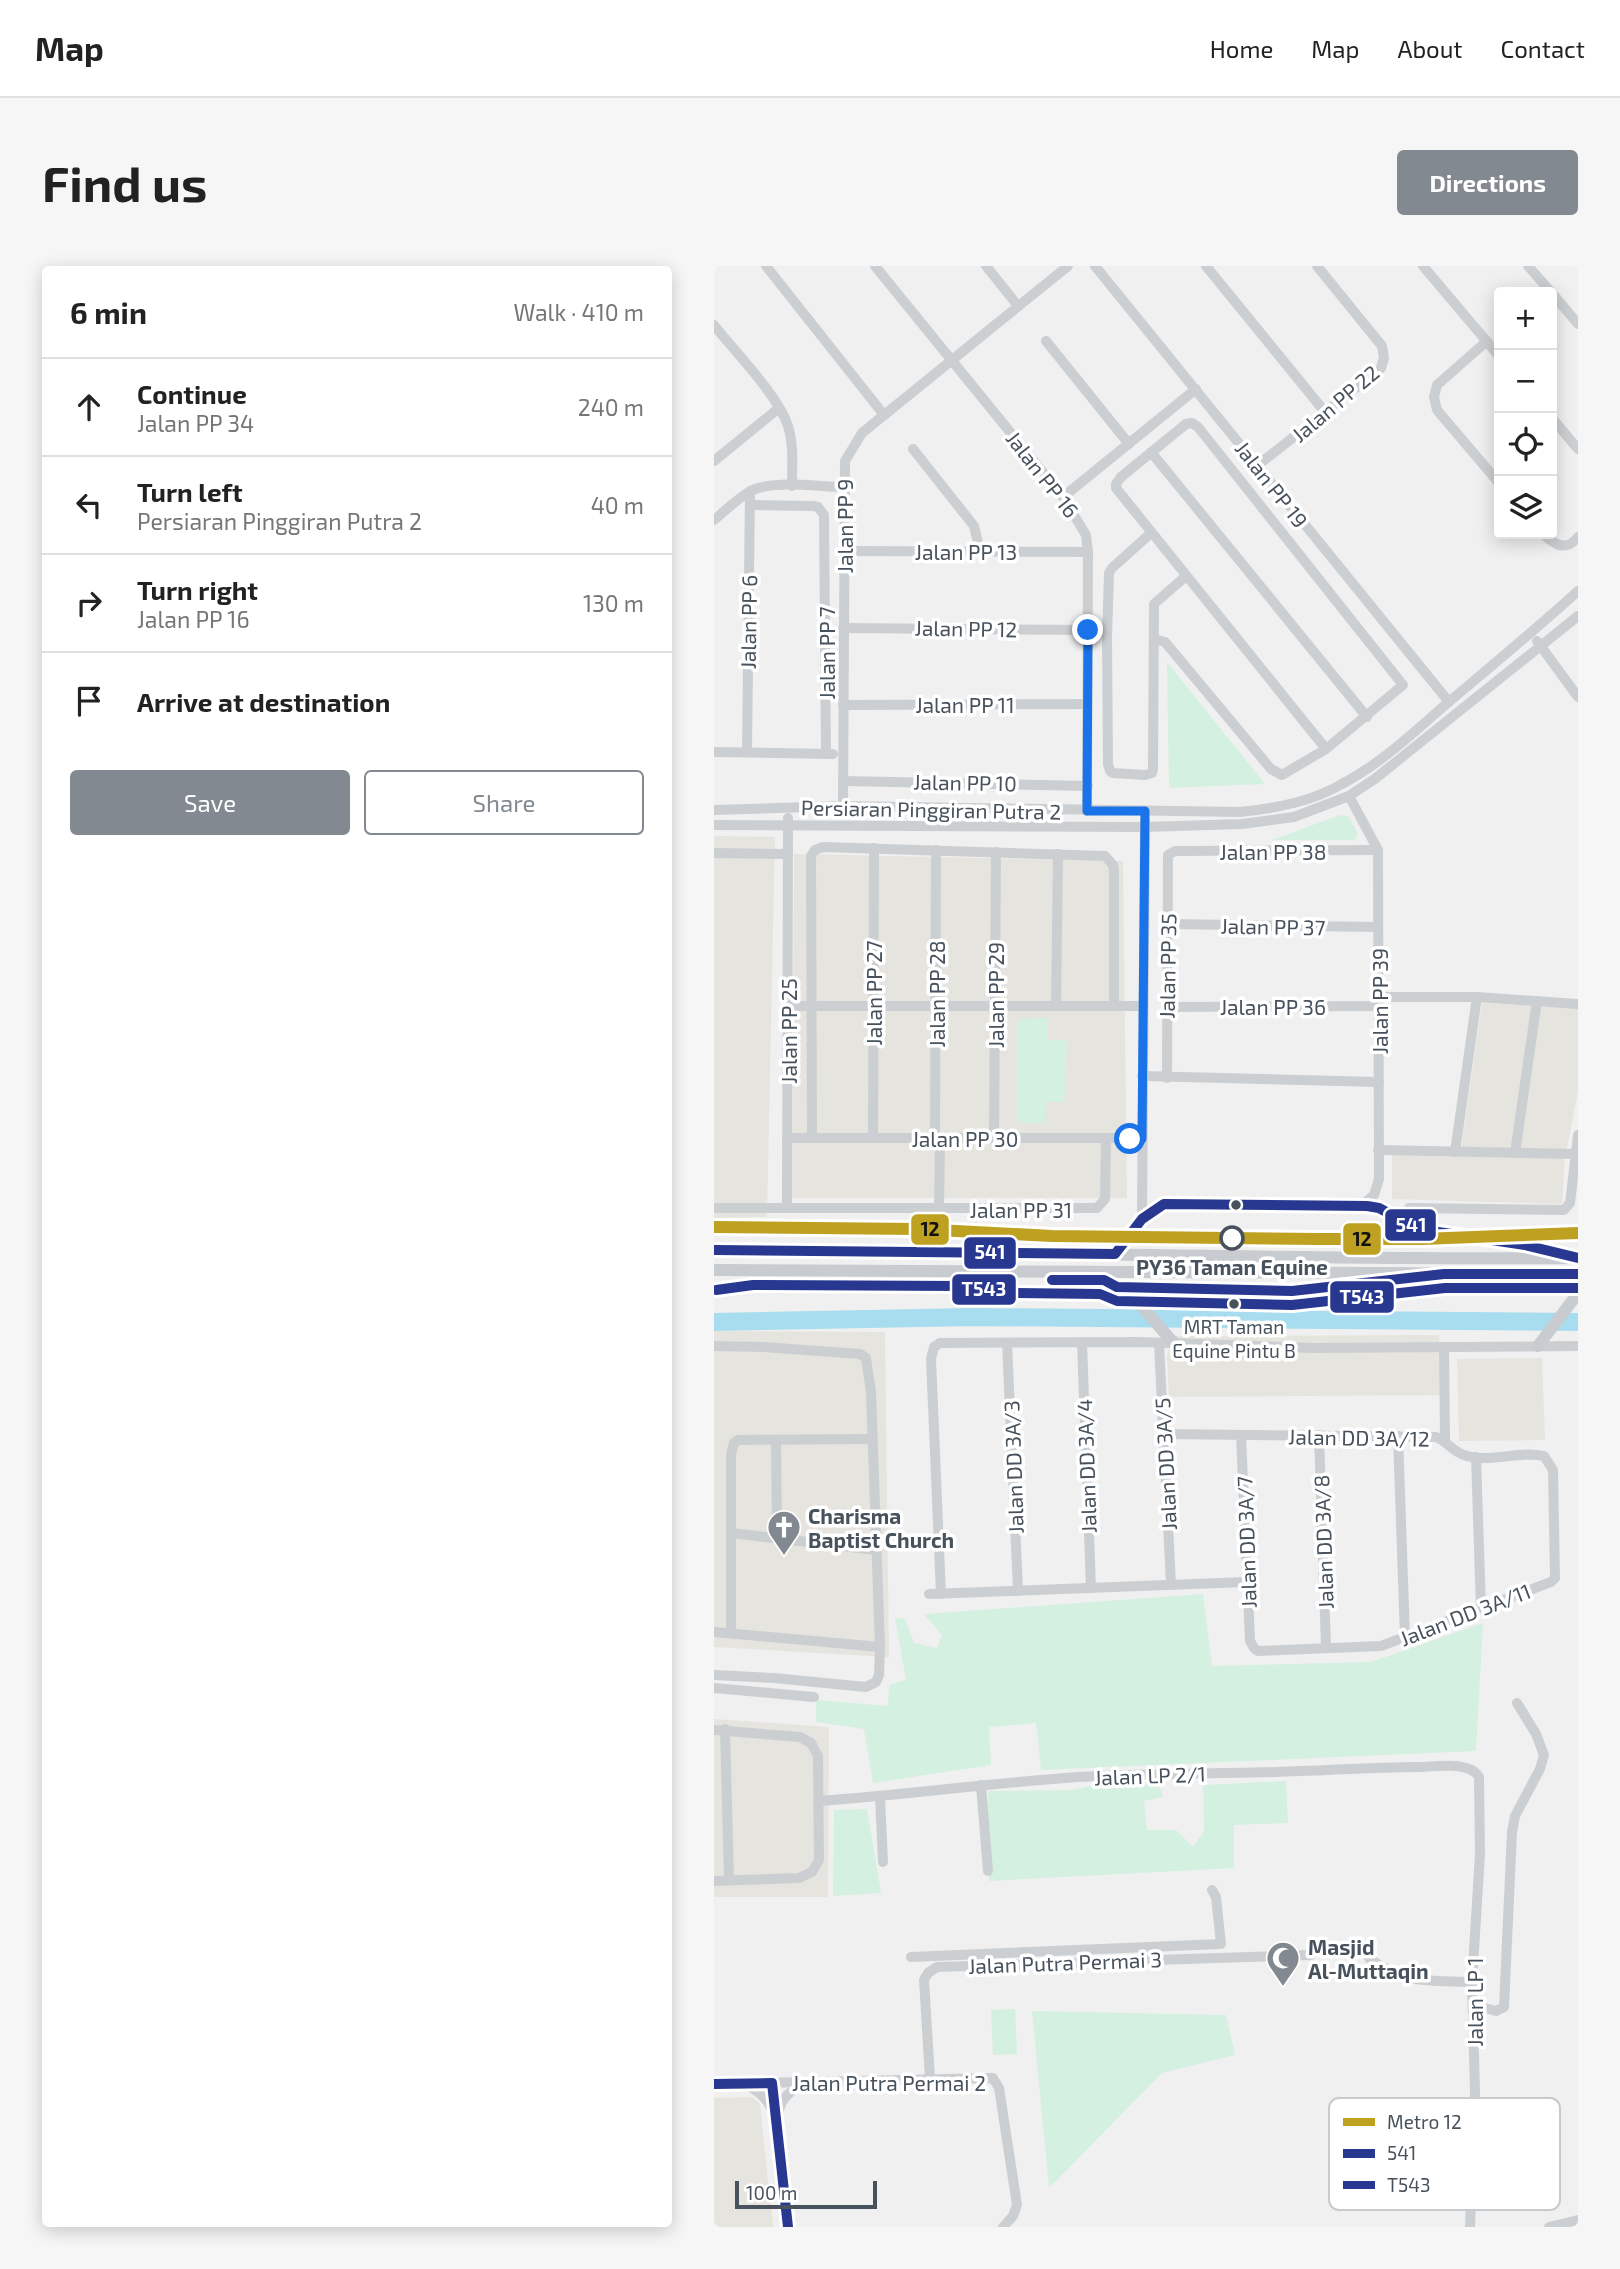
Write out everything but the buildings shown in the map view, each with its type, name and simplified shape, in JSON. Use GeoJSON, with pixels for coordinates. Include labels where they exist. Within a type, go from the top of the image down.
{"type":"FeatureCollection","features":[{"type":"Feature","properties":{"kind":"main road"},"geometry":{"type":"LineString","coordinates":[[714,1250],[1575,1258]]}},
{"type":"Feature","properties":{"kind":"main road"},"geometry":{"type":"LineString","coordinates":[[714,1270],[1578,1274]]}},
{"type":"Feature","properties":{"kind":"main road"},"geometry":{"type":"LineString","coordinates":[[714,1276],[752,1271]]}},
{"type":"Feature","properties":{"kind":"main road"},"geometry":{"type":"LineString","coordinates":[[959,1272],[1008,1279],[1104,1280],[1139,1301],[1162,1339],[1176,1345]]}},
{"type":"Feature","properties":{"kind":"main road"},"geometry":{"type":"LineString","coordinates":[[1542,1341],[1578,1293]]}},
{"type":"Feature","properties":{"kind":"street"},"geometry":{"type":"LineString","coordinates":[[765,266],[884,415]]}},
{"type":"Feature","properties":{"kind":"street","name":"Jalan PP 16"},"geometry":{"type":"LineString","coordinates":[[875,266],[1063,497],[1086,535],[1087,811]]}},
{"type":"Feature","properties":{"kind":"street"},"geometry":{"type":"LineString","coordinates":[[986,266],[1018,306]]}},
{"type":"Feature","properties":{"kind":"street","name":"Jalan PP 9"},"geometry":{"type":"LineString","coordinates":[[843,806],[845,461],[862,433],[1068,266]]}},
{"type":"Feature","properties":{"kind":"street","name":"Jalan PP 19"},"geometry":{"type":"LineString","coordinates":[[1095,266],[1449,702]]}},
{"type":"Feature","properties":{"kind":"street"},"geometry":{"type":"LineString","coordinates":[[1206,266],[1325,412]]}},
{"type":"Feature","properties":{"kind":"street","name":"Jalan PP 22"},"geometry":{"type":"LineString","coordinates":[[1258,465],[1381,368],[1384,352],[1382,346],[1317,266]]}},
{"type":"Feature","properties":{"kind":"street"},"geometry":{"type":"LineString","coordinates":[[1423,266],[1494,350]]}},
{"type":"Feature","properties":{"kind":"street"},"geometry":{"type":"LineString","coordinates":[[1528,266],[1546,287]]}},
{"type":"Feature","properties":{"kind":"street"},"geometry":{"type":"LineString","coordinates":[[1557,300],[1578,324]]}},
{"type":"Feature","properties":{"kind":"street"},"geometry":{"type":"LineString","coordinates":[[714,325],[779,408],[788,425],[792,486]]}},
{"type":"Feature","properties":{"kind":"street"},"geometry":{"type":"LineString","coordinates":[[1046,341],[1129,444]]}},
{"type":"Feature","properties":{"kind":"street"},"geometry":{"type":"LineString","coordinates":[[1487,341],[1437,385],[1434,397],[1437,410],[1494,477]]}},
{"type":"Feature","properties":{"kind":"street"},"geometry":{"type":"LineString","coordinates":[[1063,497],[1196,389]]}},
{"type":"Feature","properties":{"kind":"street"},"geometry":{"type":"LineString","coordinates":[[715,458],[779,408]]}},
{"type":"Feature","properties":{"kind":"street"},"geometry":{"type":"LineString","coordinates":[[1154,639],[1165,642],[1274,772],[1282,775],[1325,749],[1402,687],[1401,679],[1198,427],[1192,423],[1186,424],[1121,477],[1116,484],[1118,493],[1325,749]]}},
{"type":"Feature","properties":{"kind":"street"},"geometry":{"type":"LineString","coordinates":[[1557,424],[1578,449]]}},
{"type":"Feature","properties":{"kind":"street"},"geometry":{"type":"LineString","coordinates":[[914,449],[974,526],[980,551]]}},
{"type":"Feature","properties":{"kind":"street"},"geometry":{"type":"LineString","coordinates":[[1151,452],[1367,717]]}},
{"type":"Feature","properties":{"kind":"street"},"geometry":{"type":"LineString","coordinates":[[714,520],[750,491],[760,488],[844,488]]}},
{"type":"Feature","properties":{"kind":"street","name":"Jalan PP 6"},"geometry":{"type":"LineString","coordinates":[[747,752],[750,491]]}},
{"type":"Feature","properties":{"kind":"street","name":"Jalan PP 7"},"geometry":{"type":"LineString","coordinates":[[750,505],[813,506],[822,510],[825,519],[826,754]]}},
{"type":"Feature","properties":{"kind":"street"},"geometry":{"type":"LineString","coordinates":[[1151,533],[1110,570],[1107,631],[1108,764],[1110,771],[1116,774],[1149,775],[1153,769],[1154,603],[1186,576]]}},
{"type":"Feature","properties":{"kind":"street"},"geometry":{"type":"LineString","coordinates":[[1549,539],[1564,547],[1578,537]]}},
{"type":"Feature","properties":{"kind":"street","name":"Jalan PP 13"},"geometry":{"type":"LineString","coordinates":[[843,551],[1088,552]]}},
{"type":"Feature","properties":{"kind":"street","name":"Persiaran Pinggiran Putra 2"},"geometry":{"type":"LineString","coordinates":[[714,810],[843,806],[1240,812],[1275,808],[1309,799],[1342,784],[1378,761],[1578,592]]}},
{"type":"Feature","properties":{"kind":"street","name":"Persiaran Pinggiran Putra 2"},"geometry":{"type":"LineString","coordinates":[[714,825],[1145,827],[1242,824],[1294,817],[1349,796],[1376,778],[1578,616]]}},
{"type":"Feature","properties":{"kind":"street","name":"Jalan PP 12"},"geometry":{"type":"LineString","coordinates":[[843,628],[1107,631]]}},
{"type":"Feature","properties":{"kind":"street"},"geometry":{"type":"LineString","coordinates":[[1531,634],[1578,697]]}},
{"type":"Feature","properties":{"kind":"street","name":"Jalan PP 11"},"geometry":{"type":"LineString","coordinates":[[843,705],[1087,705]]}},
{"type":"Feature","properties":{"kind":"street"},"geometry":{"type":"LineString","coordinates":[[714,752],[842,754]]}},
{"type":"Feature","properties":{"kind":"street","name":"Jalan PP 10"},"geometry":{"type":"LineString","coordinates":[[843,781],[1088,786]]}},
{"type":"Feature","properties":{"kind":"street","name":"Jalan PP 39"},"geometry":{"type":"LineString","coordinates":[[1349,796],[1378,850],[1379,1179]]}},
{"type":"Feature","properties":{"kind":"street","name":"Jalan PP 25"},"geometry":{"type":"LineString","coordinates":[[787,1208],[788,808]]}},
{"type":"Feature","properties":{"kind":"street"},"geometry":{"type":"LineString","coordinates":[[1142,1218],[1145,811]]}},
{"type":"Feature","properties":{"kind":"street"},"geometry":{"type":"LineString","coordinates":[[812,1138],[811,856],[815,850],[823,847],[874,848],[1105,856],[1113,865],[1114,872],[1114,1006]]}},
{"type":"Feature","properties":{"kind":"street","name":"Jalan PP 27"},"geometry":{"type":"LineString","coordinates":[[873,1138],[874,848]]}},
{"type":"Feature","properties":{"kind":"street","name":"Jalan PP 28"},"geometry":{"type":"LineString","coordinates":[[936,850],[939,1209]]}},
{"type":"Feature","properties":{"kind":"street","name":"Jalan PP 38"},"geometry":{"type":"LineString","coordinates":[[1168,855],[1175,851],[1378,850]]}},
{"type":"Feature","properties":{"kind":"street","name":"Jalan PP 29"},"geometry":{"type":"LineString","coordinates":[[994,1138],[996,852]]}},
{"type":"Feature","properties":{"kind":"street"},"geometry":{"type":"LineString","coordinates":[[714,853],[788,854]]}},
{"type":"Feature","properties":{"kind":"street"},"geometry":{"type":"LineString","coordinates":[[1056,1006],[1058,854]]}},
{"type":"Feature","properties":{"kind":"street","name":"Jalan PP 35"},"geometry":{"type":"LineString","coordinates":[[1167,1078],[1168,855]]}},
{"type":"Feature","properties":{"kind":"street","name":"Jalan PP 37"},"geometry":{"type":"LineString","coordinates":[[1168,924],[1378,927]]}},
{"type":"Feature","properties":{"kind":"street"},"geometry":{"type":"LineString","coordinates":[[1455,1152],[1477,998]]}},
{"type":"Feature","properties":{"kind":"street","name":"Jalan PP 36"},"geometry":{"type":"LineString","coordinates":[[1167,1007],[1477,998],[1578,1003]]}},
{"type":"Feature","properties":{"kind":"street"},"geometry":{"type":"LineString","coordinates":[[1515,1153],[1537,1001]]}},
{"type":"Feature","properties":{"kind":"street"},"geometry":{"type":"LineString","coordinates":[[788,1006],[1143,1006]]}},
{"type":"Feature","properties":{"kind":"street"},"geometry":{"type":"LineString","coordinates":[[1142,1076],[1379,1082]]}},
{"type":"Feature","properties":{"kind":"street"},"geometry":{"type":"LineString","coordinates":[[1409,1208],[1522,1211],[1567,1209],[1578,1135]]}},
{"type":"Feature","properties":{"kind":"street","name":"Jalan PP 30"},"geometry":{"type":"LineString","coordinates":[[787,1138],[1142,1139]]}},
{"type":"Feature","properties":{"kind":"street","name":"Jalan PP 31"},"geometry":{"type":"LineString","coordinates":[[787,1208],[1097,1208],[1105,1199],[1106,1139]]}},
{"type":"Feature","properties":{"kind":"street"},"geometry":{"type":"LineString","coordinates":[[1378,1150],[1575,1154]]}},
{"type":"Feature","properties":{"kind":"street"},"geometry":{"type":"LineString","coordinates":[[1361,1206],[1374,1195],[1379,1179]]}},
{"type":"Feature","properties":{"kind":"street"},"geometry":{"type":"LineString","coordinates":[[1379,1179],[1382,1199],[1403,1223]]}},
{"type":"Feature","properties":{"kind":"street"},"geometry":{"type":"LineString","coordinates":[[1115,1254],[1142,1218],[1164,1204],[1379,1208],[1403,1223],[1436,1233],[1525,1244],[1575,1258]]}},
{"type":"Feature","properties":{"kind":"street"},"geometry":{"type":"LineString","coordinates":[[714,1208],[787,1208]]}},
{"type":"Feature","properties":{"kind":"street"},"geometry":{"type":"LineString","coordinates":[[941,1594],[930,1359],[934,1347],[940,1343],[1139,1342],[1162,1339]]}},
{"type":"Feature","properties":{"kind":"street","name":"Jalan DD 3A/5"},"geometry":{"type":"LineString","coordinates":[[1162,1339],[1163,1434],[1171,1585]]}},
{"type":"Feature","properties":{"kind":"street"},"geometry":{"type":"LineString","coordinates":[[1176,1345],[1444,1347],[1542,1341],[1578,1346]]}},
{"type":"Feature","properties":{"kind":"street","name":"Jalan DD 3A/3"},"geometry":{"type":"LineString","coordinates":[[1007,1343],[1018,1591]]}},
{"type":"Feature","properties":{"kind":"street","name":"Jalan DD 3A/4"},"geometry":{"type":"LineString","coordinates":[[1082,1343],[1091,1588]]}},
{"type":"Feature","properties":{"kind":"street"},"geometry":{"type":"LineString","coordinates":[[714,1346],[860,1354],[866,1357],[869,1367],[880,1647],[879,1675],[876,1682],[866,1687],[714,1675]]}},
{"type":"Feature","properties":{"kind":"street"},"geometry":{"type":"LineString","coordinates":[[1444,1347],[1445,1440]]}},
{"type":"Feature","properties":{"kind":"street","name":"Jalan DD 3A/12"},"geometry":{"type":"LineString","coordinates":[[1163,1434],[1436,1437],[1445,1440],[1464,1455],[1476,1457]]}},
{"type":"Feature","properties":{"kind":"street","name":"Jalan DD 3A/7"},"geometry":{"type":"LineString","coordinates":[[1241,1435],[1246,1583],[1250,1641],[1254,1648]]}},
{"type":"Feature","properties":{"kind":"street","name":"Jalan DD 3A/8"},"geometry":{"type":"LineString","coordinates":[[1319,1436],[1326,1648]]}},
{"type":"Feature","properties":{"kind":"street"},"geometry":{"type":"LineString","coordinates":[[1398,1436],[1405,1637]]}},
{"type":"Feature","properties":{"kind":"street"},"geometry":{"type":"LineString","coordinates":[[731,1633],[731,1454],[734,1443],[738,1440],[872,1439]]}},
{"type":"Feature","properties":{"kind":"street"},"geometry":{"type":"LineString","coordinates":[[776,1440],[777,1538]]}},
{"type":"Feature","properties":{"kind":"street","name":"Jalan DD 3A/11"},"geometry":{"type":"LineString","coordinates":[[1254,1648],[1262,1651],[1381,1646],[1551,1582],[1555,1578],[1553,1469],[1548,1460],[1540,1455],[1476,1457]]}},
{"type":"Feature","properties":{"kind":"street"},"geometry":{"type":"LineString","coordinates":[[1476,1457],[1481,1609]]}},
{"type":"Feature","properties":{"kind":"street"},"geometry":{"type":"LineString","coordinates":[[731,1533],[876,1550]]}},
{"type":"Feature","properties":{"kind":"street"},"geometry":{"type":"LineString","coordinates":[[929,1594],[1246,1583]]}},
{"type":"Feature","properties":{"kind":"street"},"geometry":{"type":"LineString","coordinates":[[714,1632],[880,1647]]}},
{"type":"Feature","properties":{"kind":"street"},"geometry":{"type":"LineString","coordinates":[[714,1688],[814,1697]]}},
{"type":"Feature","properties":{"kind":"street"},"geometry":{"type":"LineString","coordinates":[[1473,2006],[1496,2011],[1504,2007],[1512,1832],[1516,1816],[1540,1769],[1544,1755],[1536,1734],[1517,1703]]}},
{"type":"Feature","properties":{"kind":"street"},"geometry":{"type":"LineString","coordinates":[[714,1881],[799,1878],[812,1872],[819,1860],[818,1756],[811,1743],[800,1737],[720,1729],[729,1880]]}},
{"type":"Feature","properties":{"kind":"street","name":"Jalan LP 2/1"},"geometry":{"type":"LineString","coordinates":[[818,1801],[1080,1777],[1398,1767],[1470,1769],[1479,1777]]}},
{"type":"Feature","properties":{"kind":"street","name":"Jalan LP 1"},"geometry":{"type":"LineString","coordinates":[[1475,2098],[1472,1982],[1480,1854],[1479,1777]]}},
{"type":"Feature","properties":{"kind":"street"},"geometry":{"type":"LineString","coordinates":[[981,1786],[988,1871]]}},
{"type":"Feature","properties":{"kind":"street"},"geometry":{"type":"LineString","coordinates":[[880,1797],[883,1862]]}},
{"type":"Feature","properties":{"kind":"street"},"geometry":{"type":"LineString","coordinates":[[911,1957],[1221,1944],[1216,1897],[1212,1890]]}},
{"type":"Feature","properties":{"kind":"street","name":"Jalan Putra Permai 3"},"geometry":{"type":"LineString","coordinates":[[930,2079],[924,1980],[928,1973],[937,1967],[1311,1955]]}},
{"type":"Feature","properties":{"kind":"street"},"geometry":{"type":"LineString","coordinates":[[1369,1958],[1396,1976],[1472,1982]]}},
{"type":"Feature","properties":{"kind":"street","name":"Jalan Putra Permai 2"},"geometry":{"type":"LineString","coordinates":[[714,2084],[987,2077],[997,2083],[1017,2205],[1013,2216],[1003,2227]]}},
{"type":"Feature","properties":{"kind":"street"},"geometry":{"type":"LineString","coordinates":[[772,2082],[789,2227]]}},
{"type":"Feature","properties":{"kind":"street"},"geometry":{"type":"LineString","coordinates":[[776,2123],[781,2102],[788,2092],[806,2082]]}},
{"type":"Feature","properties":{"kind":"street"},"geometry":{"type":"LineString","coordinates":[[743,2083],[768,2101],[776,2123]]}},
{"type":"Feature","properties":{"kind":"street"},"geometry":{"type":"LineString","coordinates":[[1549,2227],[1578,2220]]}},
{"type":"Feature","properties":{"kind":"shaded area"},"geometry":{"type":"Polygon","coordinates":[[[714,836],[775,837],[767,1217],[714,1218],[714,836]]]}},
{"type":"Feature","properties":{"kind":"shaded area"},"geometry":{"type":"Polygon","coordinates":[[[794,854],[1123,861],[1127,1198],[792,1198],[794,854]]]}},
{"type":"Feature","properties":{"kind":"shaded area"},"geometry":{"type":"Polygon","coordinates":[[[1482,1003],[1578,1008],[1578,1091],[1565,1158],[1562,1204],[1392,1199],[1392,1155],[1460,1157],[1482,1003]]]}},
{"type":"Feature","properties":{"kind":"shaded area"},"geometry":{"type":"Polygon","coordinates":[[[714,1331],[885,1332],[889,1657],[714,1647],[714,1331]]]}},
{"type":"Feature","properties":{"kind":"shaded area"},"geometry":{"type":"Polygon","coordinates":[[[1439,1335],[1442,1395],[1169,1397],[1167,1355],[1176,1336],[1439,1335]]]}},
{"type":"Feature","properties":{"kind":"shaded area"},"geometry":{"type":"Polygon","coordinates":[[[1542,1358],[1545,1440],[1459,1441],[1457,1359],[1542,1358]]]}},
{"type":"Feature","properties":{"kind":"shaded area"},"geometry":{"type":"Polygon","coordinates":[[[714,1719],[829,1727],[828,1897],[714,1897],[714,1719]]]}},
{"type":"Feature","properties":{"kind":"shaded area"},"geometry":{"type":"Polygon","coordinates":[[[752,2097],[760,2104],[773,2227],[714,2227],[714,2098],[752,2097]]]}},
{"type":"Feature","properties":{"kind":"green space"},"geometry":{"type":"Polygon","coordinates":[[[1167,662],[1265,784],[1169,788],[1167,662]]]}},
{"type":"Feature","properties":{"kind":"green space"},"geometry":{"type":"Polygon","coordinates":[[[1340,815],[1348,816],[1358,833],[1355,840],[1272,840],[1340,815]]]}},
{"type":"Feature","properties":{"kind":"green space"},"geometry":{"type":"Polygon","coordinates":[[[1047,1018],[1047,1040],[1067,1040],[1064,1102],[1046,1102],[1045,1123],[1023,1123],[1017,1119],[1017,1022],[1020,1019],[1047,1018]]]}},
{"type":"Feature","properties":{"kind":"green space"},"geometry":{"type":"Polygon","coordinates":[[[1203,1594],[1212,1666],[1371,1662],[1483,1623],[1476,1751],[1041,1770],[1036,1723],[989,1727],[991,1765],[873,1783],[864,1729],[816,1722],[816,1700],[888,1706],[889,1685],[906,1680],[895,1618],[905,1619],[914,1643],[937,1648],[942,1635],[924,1614],[1203,1594]]]}},
{"type":"Feature","properties":{"kind":"green space"},"geometry":{"type":"Polygon","coordinates":[[[1117,1781],[1158,1782],[1163,1797],[1144,1801],[1147,1830],[1176,1830],[1193,1847],[1204,1831],[1203,1785],[1286,1781],[1288,1823],[1234,1825],[1234,1868],[989,1881],[988,1791],[1071,1790],[1117,1781]]]}},
{"type":"Feature","properties":{"kind":"green space"},"geometry":{"type":"Polygon","coordinates":[[[867,1809],[881,1893],[833,1896],[834,1810],[867,1809]]]}},
{"type":"Feature","properties":{"kind":"green space"},"geometry":{"type":"Polygon","coordinates":[[[1015,2009],[1017,2054],[993,2055],[991,2010],[1015,2009]]]}},
{"type":"Feature","properties":{"kind":"green space"},"geometry":{"type":"Polygon","coordinates":[[[1032,2011],[1226,2015],[1235,2055],[1162,2073],[1049,2188],[1032,2011]]]}},
{"type":"Feature","properties":{"kind":"waterway"},"geometry":{"type":"LineString","coordinates":[[714,1322],[972,1317],[1578,1322]]}},
{"type":"Feature","properties":{"kind":"metro line","name":"12"},"geometry":{"type":"LineString","coordinates":[[714,1227],[918,1229],[1052,1236],[1319,1239],[1422,1239],[1578,1233]]}},
{"type":"Feature","properties":{"kind":"transit line","name":"541"},"geometry":{"type":"LineString","coordinates":[[714,1250],[1115,1254],[1142,1219],[1164,1204],[1367,1206],[1379,1208],[1418,1229],[1525,1245],[1578,1258]]}},
{"type":"Feature","properties":{"kind":"transit line","name":"541"},"geometry":{"type":"LineString","coordinates":[[1052,1280],[1104,1280],[1117,1287],[1292,1291],[1444,1274],[1578,1274]]}},
{"type":"Feature","properties":{"kind":"transit line","name":"T543"},"geometry":{"type":"LineString","coordinates":[[716,1290],[753,1285],[958,1286],[1008,1293],[1100,1294],[1117,1301],[1292,1305],[1445,1288],[1578,1288]]}},
{"type":"Feature","properties":{"kind":"transit line","name":"541"},"geometry":{"type":"LineString","coordinates":[[714,2084],[772,2083],[788,2227]]}},
{"type":"Feature","properties":{"kind":"place","name":"PY36 Taman Equine"},"geometry":{"type":"Point","coordinates":[1232,1238]}},
{"type":"Feature","properties":{"kind":"place","name":"MRT Taman Equine Pintu B"},"geometry":{"type":"Point","coordinates":[1234,1304]}},
{"type":"Feature","properties":{"kind":"place","name":"Charisma Baptist Church"},"geometry":{"type":"Point","coordinates":[784,1557]}},
{"type":"Feature","properties":{"kind":"place","name":"Masjid Al-Muttaqin"},"geometry":{"type":"Point","coordinates":[1283,1988]}},
{"type":"Feature","properties":{"kind":"route"},"geometry":{"type":"LineString","coordinates":[[1088,630],[1087,811],[1145,811],[1142,1139],[1130,1139]]}}]}
